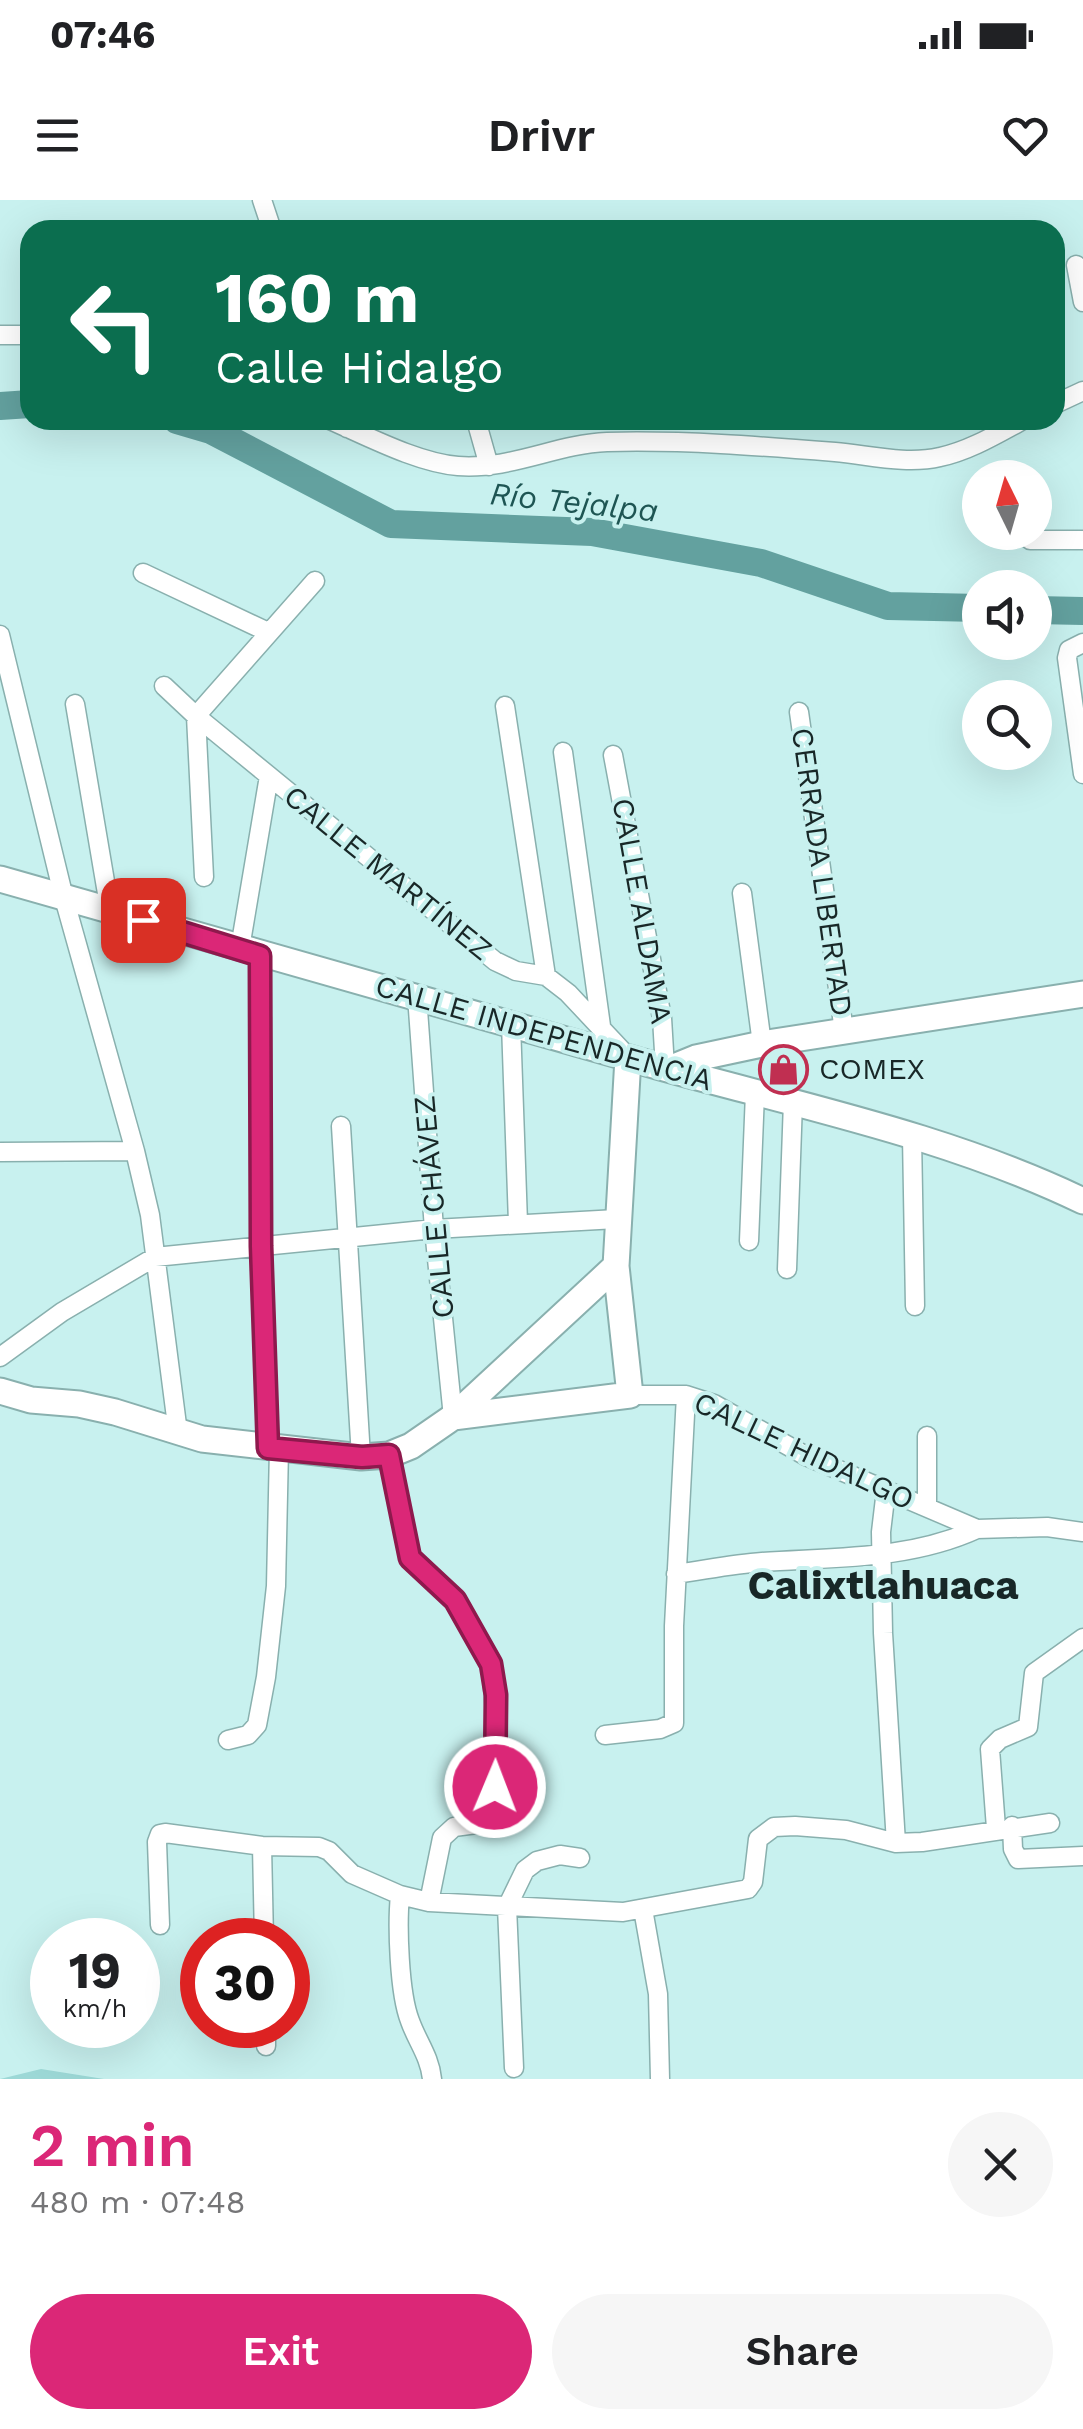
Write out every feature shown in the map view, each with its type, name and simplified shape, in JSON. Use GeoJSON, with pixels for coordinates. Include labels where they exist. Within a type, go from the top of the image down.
{"type":"FeatureCollection","features":[{"type":"Feature","properties":{"kind":"main road","name":"CALLE INDEPENDENCIA"},"geometry":{"type":"LineString","coordinates":[[0,879],[912,1136],[1042,1181],[1083,1200]]}},
{"type":"Feature","properties":{"kind":"main road"},"geometry":{"type":"LineString","coordinates":[[667,1068],[762,1044],[1083,994]]}},
{"type":"Feature","properties":{"kind":"main road"},"geometry":{"type":"LineString","coordinates":[[628,1058],[616,1266],[630,1395]]}},
{"type":"Feature","properties":{"kind":"main road"},"geometry":{"type":"LineString","coordinates":[[453,1417],[616,1266]]}},
{"type":"Feature","properties":{"kind":"main road","name":"CALLE HIDALGO"},"geometry":{"type":"LineString","coordinates":[[0,1391],[31,1400],[115,1412],[178,1433],[362,1457],[389,1455],[411,1446],[453,1417],[630,1395]]}},
{"type":"Feature","properties":{"kind":"street"},"geometry":{"type":"LineString","coordinates":[[1076,265],[1083,302]]}},
{"type":"Feature","properties":{"kind":"street"},"geometry":{"type":"LineString","coordinates":[[355,430],[445,464],[489,466],[611,442],[722,444],[890,459],[937,458],[1003,430]]}},
{"type":"Feature","properties":{"kind":"street"},"geometry":{"type":"LineString","coordinates":[[479,430],[489,466]]}},
{"type":"Feature","properties":{"kind":"street"},"geometry":{"type":"LineString","coordinates":[[1052,540],[1083,540]]}},
{"type":"Feature","properties":{"kind":"street"},"geometry":{"type":"LineString","coordinates":[[143,572],[268,632]]}},
{"type":"Feature","properties":{"kind":"street"},"geometry":{"type":"LineString","coordinates":[[204,877],[196,716],[314,581]]}},
{"type":"Feature","properties":{"kind":"street"},"geometry":{"type":"LineString","coordinates":[[0,635],[64,898],[136,1151],[155,1258],[178,1433]]}},
{"type":"Feature","properties":{"kind":"street"},"geometry":{"type":"LineString","coordinates":[[1083,644],[1069,650],[1067,658],[1083,774]]}},
{"type":"Feature","properties":{"kind":"street","name":"CALLE MARTÍNEZ"},"geometry":{"type":"LineString","coordinates":[[164,686],[496,961],[516,971],[546,976],[568,993],[628,1058]]}},
{"type":"Feature","properties":{"kind":"street"},"geometry":{"type":"LineString","coordinates":[[74,704],[110,911]]}},
{"type":"Feature","properties":{"kind":"street"},"geometry":{"type":"LineString","coordinates":[[505,706],[546,976]]}},
{"type":"Feature","properties":{"kind":"street","name":"CERRADA LIBERTAD"},"geometry":{"type":"LineString","coordinates":[[799,712],[844,1031]]}},
{"type":"Feature","properties":{"kind":"street"},"geometry":{"type":"LineString","coordinates":[[562,752],[601,1026]]}},
{"type":"Feature","properties":{"kind":"street","name":"CALLE ALDAMA"},"geometry":{"type":"LineString","coordinates":[[613,756],[662,1018],[667,1068]]}},
{"type":"Feature","properties":{"kind":"street"},"geometry":{"type":"LineString","coordinates":[[228,1740],[248,1735],[256,1726],[276,1586],[274,1448],[261,1246],[250,952],[269,776]]}},
{"type":"Feature","properties":{"kind":"street"},"geometry":{"type":"LineString","coordinates":[[742,893],[762,1044]]}},
{"type":"Feature","properties":{"kind":"street","name":"CALLE CHÁVEZ"},"geometry":{"type":"LineString","coordinates":[[417,996],[453,1417]]}},
{"type":"Feature","properties":{"kind":"street"},"geometry":{"type":"LineString","coordinates":[[512,1024],[518,1224]]}},
{"type":"Feature","properties":{"kind":"street"},"geometry":{"type":"LineString","coordinates":[[748,1241],[754,1092]]}},
{"type":"Feature","properties":{"kind":"street"},"geometry":{"type":"LineString","coordinates":[[787,1270],[794,1102]]}},
{"type":"Feature","properties":{"kind":"street"},"geometry":{"type":"LineString","coordinates":[[341,1126],[362,1457]]}},
{"type":"Feature","properties":{"kind":"street"},"geometry":{"type":"LineString","coordinates":[[912,1136],[915,1306]]}},
{"type":"Feature","properties":{"kind":"street"},"geometry":{"type":"LineString","coordinates":[[0,1152],[136,1151]]}},
{"type":"Feature","properties":{"kind":"street"},"geometry":{"type":"LineString","coordinates":[[0,1357],[62,1312],[155,1258],[434,1229],[618,1219]]}},
{"type":"Feature","properties":{"kind":"street","name":"CALLE HIDALGO"},"geometry":{"type":"LineString","coordinates":[[630,1395],[686,1395],[714,1404],[806,1456],[977,1529],[1047,1527],[1083,1532]]}},
{"type":"Feature","properties":{"kind":"street"},"geometry":{"type":"LineString","coordinates":[[605,1734],[660,1729],[674,1723],[676,1574],[686,1395]]}},
{"type":"Feature","properties":{"kind":"street"},"geometry":{"type":"LineString","coordinates":[[928,1436],[928,1508]]}},
{"type":"Feature","properties":{"kind":"street"},"geometry":{"type":"LineString","coordinates":[[389,1455],[410,1558],[455,1600],[494,1676],[492,1813],[484,1824],[454,1826],[442,1838],[430,1902]]}},
{"type":"Feature","properties":{"kind":"street"},"geometry":{"type":"LineString","coordinates":[[886,1490],[881,1554],[884,1665],[896,1843]]}},
{"type":"Feature","properties":{"kind":"street"},"geometry":{"type":"LineString","coordinates":[[676,1574],[762,1562],[881,1554],[934,1546],[977,1529]]}},
{"type":"Feature","properties":{"kind":"street"},"geometry":{"type":"LineString","coordinates":[[1083,1638],[1034,1673],[1028,1727],[1000,1739],[990,1750],[1004,1827],[1018,1859],[1083,1856]]}},
{"type":"Feature","properties":{"kind":"street"},"geometry":{"type":"LineString","coordinates":[[160,1918],[160,1834],[262,1846],[319,1847],[329,1851],[352,1874],[400,1895],[430,1902],[592,1912],[644,1909],[748,1889],[758,1838],[774,1827],[846,1830],[896,1843],[1050,1822]]}},
{"type":"Feature","properties":{"kind":"street"},"geometry":{"type":"LineString","coordinates":[[262,1846],[264,1918]]}},
{"type":"Feature","properties":{"kind":"street"},"geometry":{"type":"LineString","coordinates":[[514,2068],[507,1907],[526,1870],[537,1861],[560,1855],[580,1858]]}},
{"type":"Feature","properties":{"kind":"street"},"geometry":{"type":"LineString","coordinates":[[400,1895],[397,1926],[408,2016],[431,2067],[432,2079]]}},
{"type":"Feature","properties":{"kind":"street"},"geometry":{"type":"LineString","coordinates":[[644,1909],[658,1994],[660,2079]]}},
{"type":"Feature","properties":{"kind":"shaded area"},"geometry":{"type":"Polygon","coordinates":[[[41,2069],[104,2079],[0,2079],[41,2069]]]}},
{"type":"Feature","properties":{"kind":"waterway","name":"Río Tejalpa"},"geometry":{"type":"LineString","coordinates":[[0,406],[20,405]]}},
{"type":"Feature","properties":{"kind":"waterway","name":"Río Tejalpa"},"geometry":{"type":"LineString","coordinates":[[211,430],[391,524],[592,532],[761,563],[888,606],[962,608]]}},
{"type":"Feature","properties":{"kind":"waterway","name":"Río Tejalpa"},"geometry":{"type":"LineString","coordinates":[[1052,610],[1083,611]]}},
{"type":"Feature","properties":{"kind":"place","name":"COMEX"},"geometry":{"type":"Point","coordinates":[784,1069]}},
{"type":"Feature","properties":{"kind":"district","name":"Calixtlahuaca"},"geometry":{"type":"Point","coordinates":[883,1585]}},
{"type":"Feature","properties":{"kind":"route"},"geometry":{"type":"LineString","coordinates":[[143,920],[260,956],[261,1246],[268,1448],[362,1457],[389,1455],[410,1558],[448,1590],[491,1664],[496,1695],[495,1787]]}}]}
